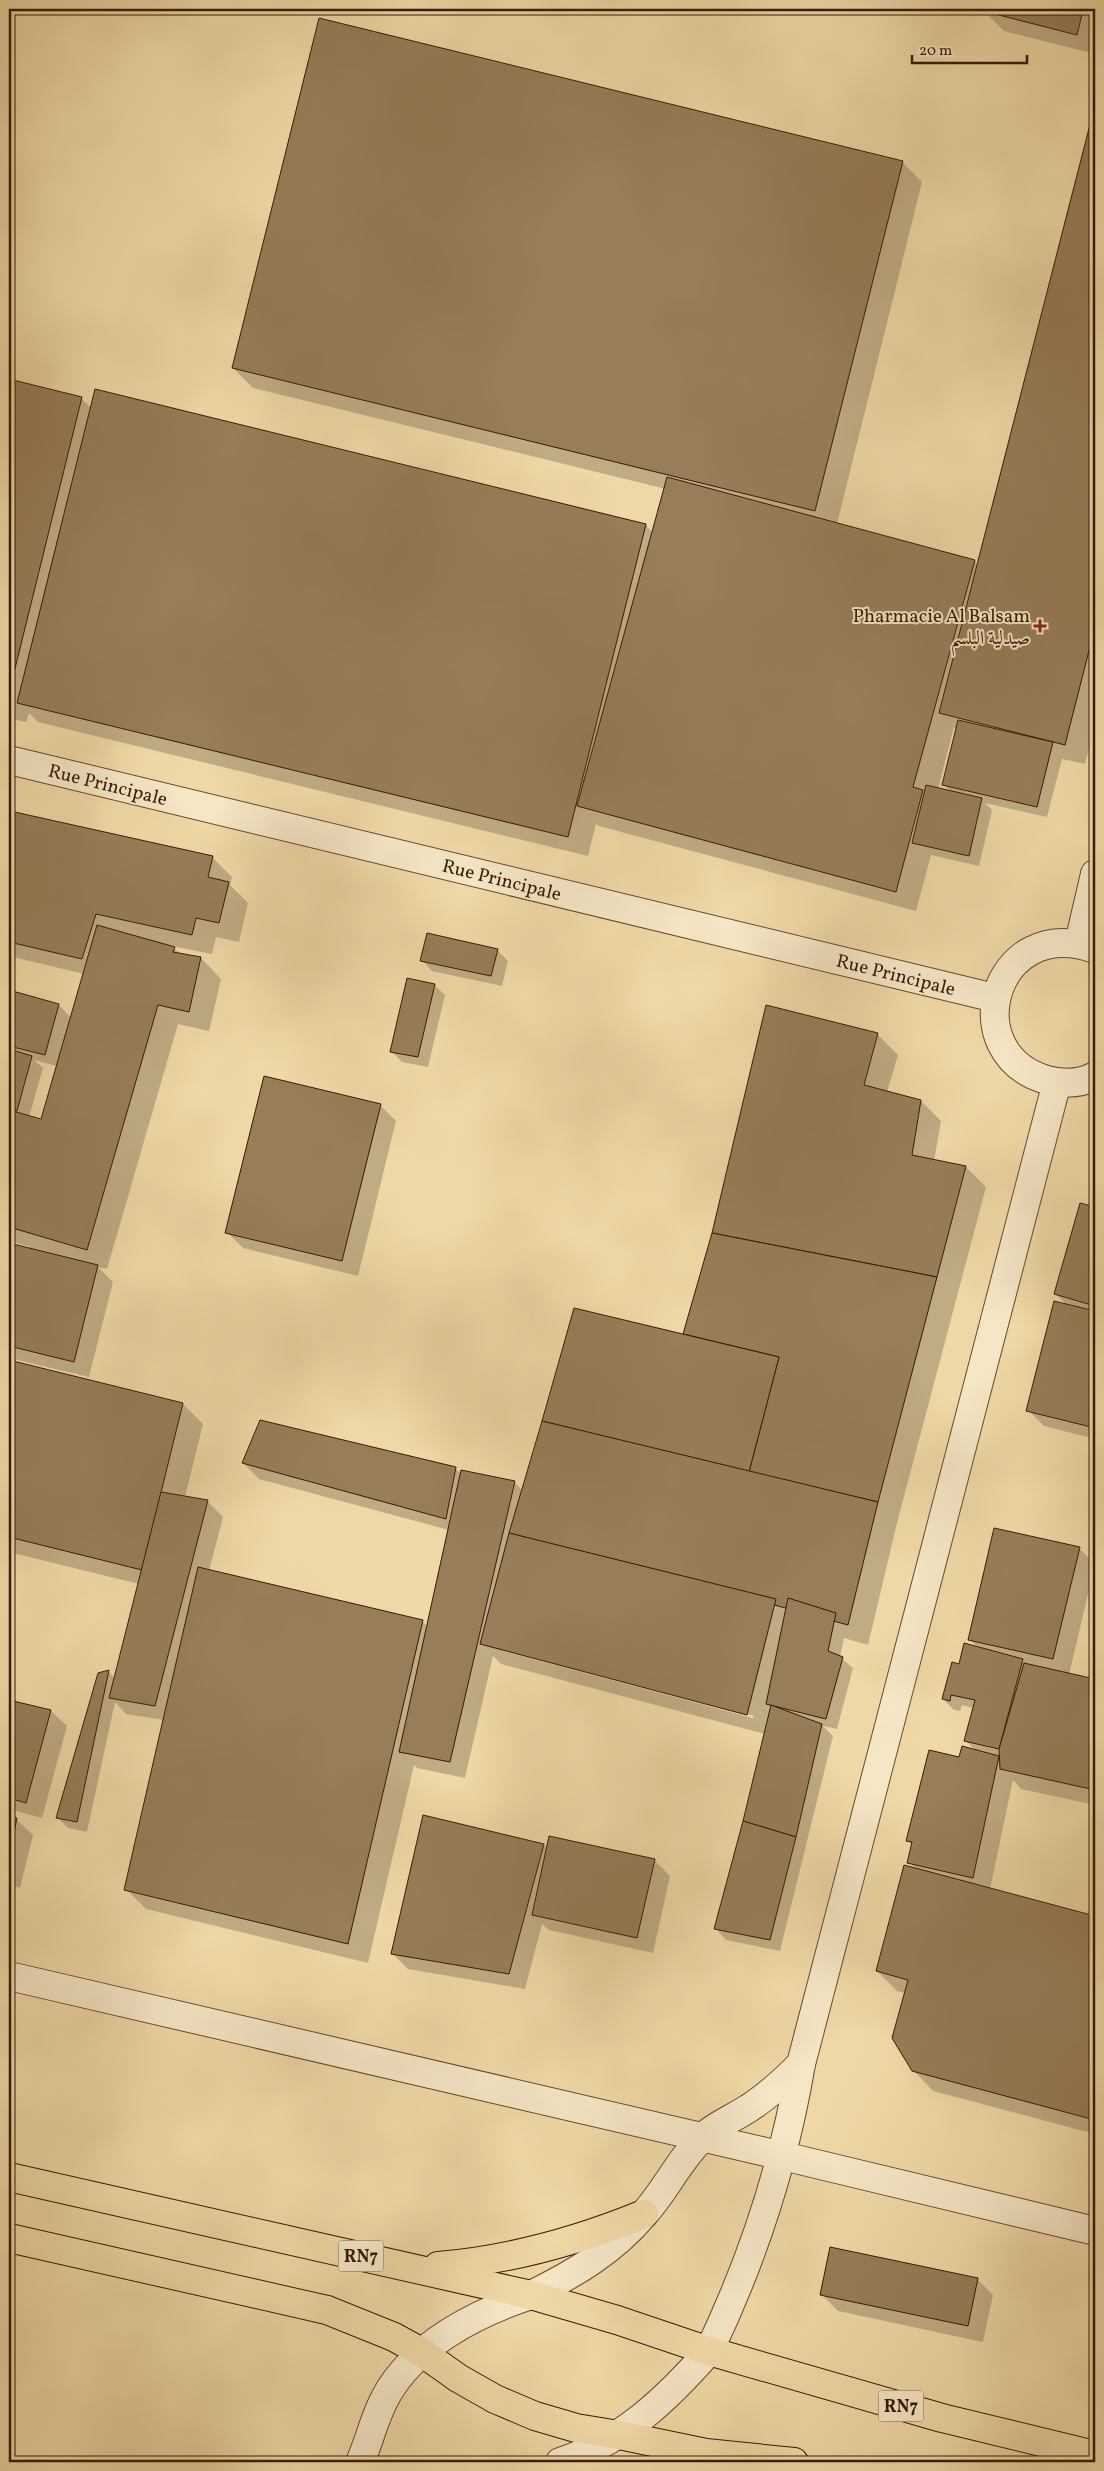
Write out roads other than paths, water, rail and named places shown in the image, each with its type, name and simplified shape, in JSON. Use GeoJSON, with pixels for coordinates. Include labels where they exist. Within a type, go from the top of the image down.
{"type":"FeatureCollection","features":[{"type":"Feature","properties":{"kind":"main road","name":"RN7"},"geometry":{"type":"LineString","coordinates":[[9,2177],[531,2295],[627,2323],[709,2351],[942,2418],[1095,2455]]}},
{"type":"Feature","properties":{"kind":"main road"},"geometry":{"type":"LineString","coordinates":[[414,2268],[508,2257],[591,2235],[644,2214]]}},
{"type":"Feature","properties":{"kind":"main road"},"geometry":{"type":"LineString","coordinates":[[9,2238],[327,2310],[394,2337],[423,2352],[458,2378],[495,2399],[535,2416],[576,2428],[706,2453],[794,2462]]}},
{"type":"Feature","properties":{"kind":"street","name":"Rue Principale"},"geometry":{"type":"LineString","coordinates":[[9,760],[996,998]]}},
{"type":"Feature","properties":{"kind":"street"},"geometry":{"type":"LineString","coordinates":[[1095,874],[1087,946],[1048,944],[1019,958],[1000,983],[996,998],[994,1022],[1001,1044],[1015,1063],[1034,1076],[1057,1082],[1074,1083],[1095,1076]]}},
{"type":"Feature","properties":{"kind":"street"},"geometry":{"type":"LineString","coordinates":[[560,2462],[618,2435],[652,2411],[682,2382],[709,2351],[752,2256],[783,2156],[801,2064],[1057,1082]]}},
{"type":"Feature","properties":{"kind":"street"},"geometry":{"type":"LineString","coordinates":[[9,1976],[783,2156],[1095,2231]]}},
{"type":"Feature","properties":{"kind":"street"},"geometry":{"type":"LineString","coordinates":[[360,2462],[371,2425],[386,2396],[423,2352],[474,2318],[502,2304],[531,2295],[563,2280],[592,2261],[620,2239],[644,2214],[703,2138],[717,2125],[733,2118],[769,2094],[801,2064]]}},
{"type":"Feature","properties":{"kind":"place","name":"Pharmacie Al Balsam صيدلية البلسم"},"geometry":{"type":"Point","coordinates":[1040,626]}}]}
